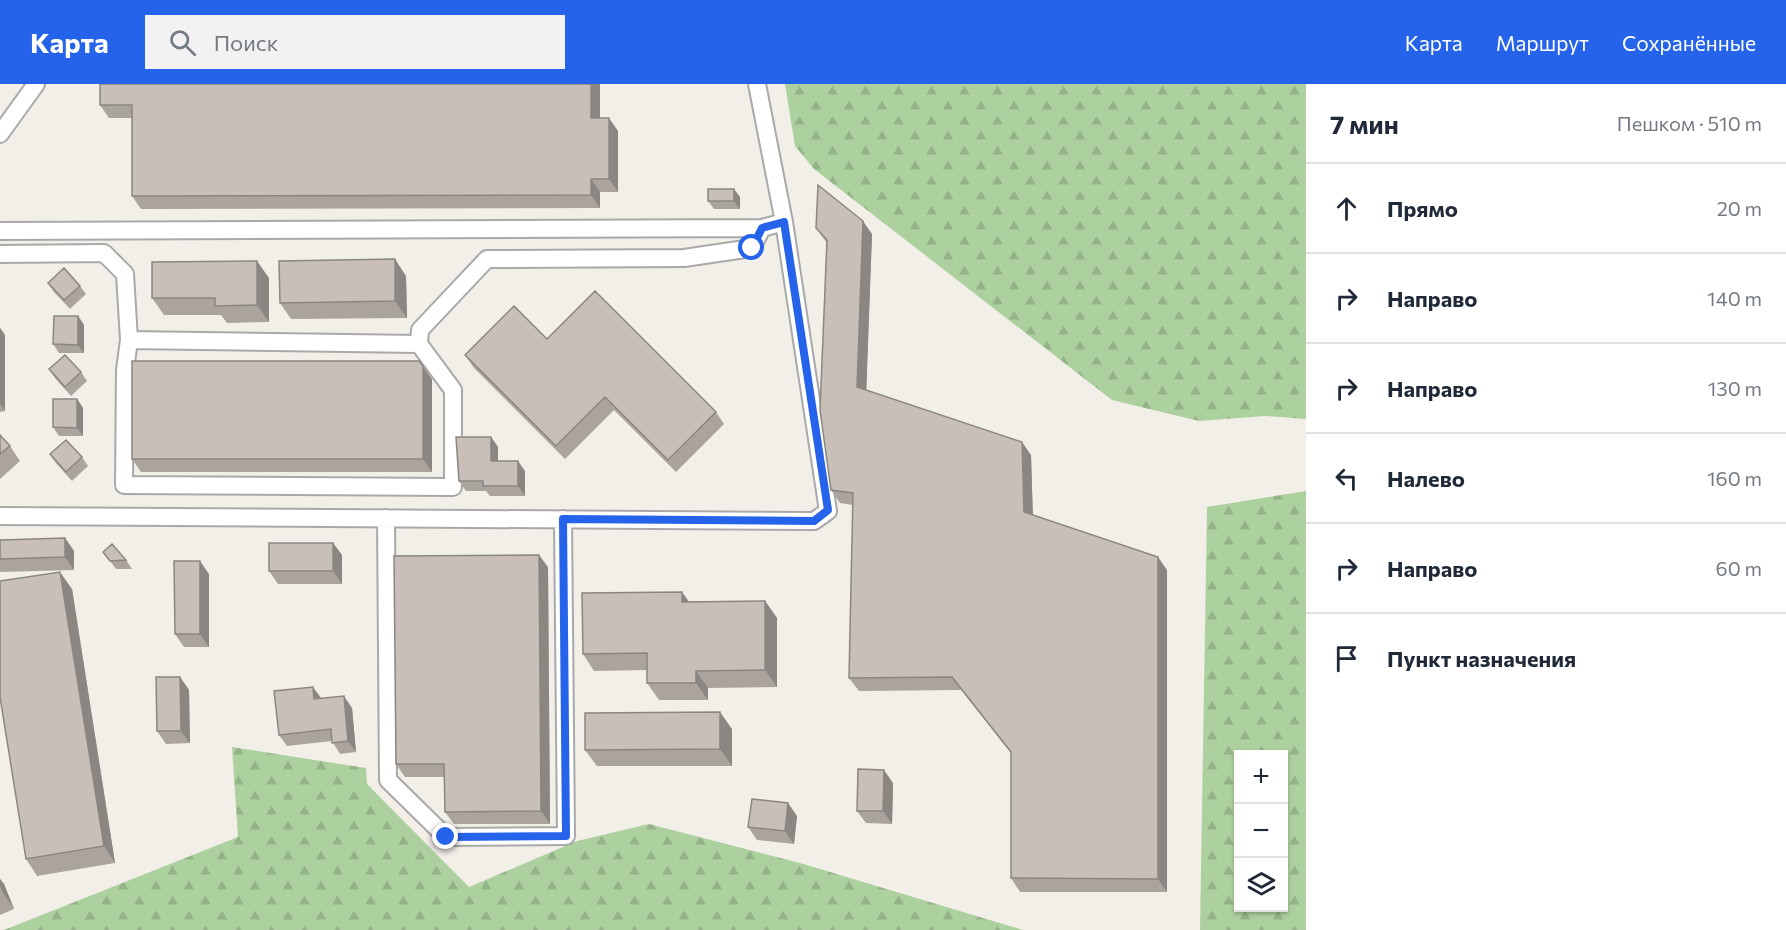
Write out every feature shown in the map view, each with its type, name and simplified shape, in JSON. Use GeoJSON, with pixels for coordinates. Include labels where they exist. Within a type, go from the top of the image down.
{"type":"FeatureCollection","features":[{"type":"Feature","properties":{"kind":"lane"},"geometry":{"type":"LineString","coordinates":[[0,134],[36,84]]}},
{"type":"Feature","properties":{"kind":"lane"},"geometry":{"type":"LineString","coordinates":[[0,516],[814,521],[828,510],[784,222],[757,84]]}},
{"type":"Feature","properties":{"kind":"lane"},"geometry":{"type":"LineString","coordinates":[[0,231],[762,228],[784,222]]}},
{"type":"Feature","properties":{"kind":"lane"},"geometry":{"type":"LineString","coordinates":[[0,255],[104,253],[125,274],[129,340],[125,370],[124,485],[453,487],[453,390],[419,344],[420,330],[487,259],[684,258],[752,248],[762,228]]}},
{"type":"Feature","properties":{"kind":"lane"},"geometry":{"type":"LineString","coordinates":[[129,340],[419,344]]}},
{"type":"Feature","properties":{"kind":"lane"},"geometry":{"type":"LineString","coordinates":[[386,518],[388,780],[446,837],[566,836],[563,519]]}},
{"type":"Feature","properties":{"kind":"green space"},"geometry":{"type":"Polygon","coordinates":[[[785,84],[1306,84],[1306,419],[1265,416],[1199,421],[1112,400],[814,169],[795,146],[785,84]]]}},
{"type":"Feature","properties":{"kind":"green space"},"geometry":{"type":"Polygon","coordinates":[[[1306,491],[1306,930],[1200,930],[1207,507],[1306,491]]]}},
{"type":"Feature","properties":{"kind":"green space"},"geometry":{"type":"Polygon","coordinates":[[[232,747],[366,768],[367,784],[469,887],[577,841],[649,824],[800,863],[1023,930],[4,930],[238,837],[232,747]]]}},
{"type":"Feature","properties":{"kind":"building"},"geometry":{"type":"Polygon","coordinates":[[[100,84],[591,84],[591,118],[609,118],[609,179],[591,179],[591,195],[132,196],[132,105],[100,105],[100,84]]]}},
{"type":"Feature","properties":{"kind":"building"},"geometry":{"type":"Polygon","coordinates":[[[818,185],[863,221],[857,387],[1022,442],[1024,512],[1158,557],[1158,879],[1011,878],[1011,752],[952,677],[849,678],[853,493],[831,490],[820,410],[827,240],[816,228],[818,185]]]}},
{"type":"Feature","properties":{"kind":"building"},"geometry":{"type":"Polygon","coordinates":[[[708,189],[734,189],[734,201],[708,201],[708,189]]]}},
{"type":"Feature","properties":{"kind":"building"},"geometry":{"type":"Polygon","coordinates":[[[395,259],[395,301],[280,303],[279,261],[395,259]]]}},
{"type":"Feature","properties":{"kind":"building"},"geometry":{"type":"Polygon","coordinates":[[[257,261],[257,305],[215,306],[215,298],[152,298],[152,262],[257,261]]]}},
{"type":"Feature","properties":{"kind":"building"},"geometry":{"type":"Polygon","coordinates":[[[64,268],[80,286],[64,300],[48,283],[64,268]]]}},
{"type":"Feature","properties":{"kind":"building"},"geometry":{"type":"Polygon","coordinates":[[[595,291],[716,412],[668,460],[605,397],[556,446],[465,355],[514,306],[547,339],[595,291]]]}},
{"type":"Feature","properties":{"kind":"building"},"geometry":{"type":"Polygon","coordinates":[[[54,316],[78,316],[78,345],[53,344],[54,316]]]}},
{"type":"Feature","properties":{"kind":"building"},"geometry":{"type":"Polygon","coordinates":[[[65,355],[81,372],[65,387],[49,369],[65,355]]]}},
{"type":"Feature","properties":{"kind":"building"},"geometry":{"type":"Polygon","coordinates":[[[132,361],[419,361],[423,366],[423,459],[132,459],[132,361]]]}},
{"type":"Feature","properties":{"kind":"building"},"geometry":{"type":"Polygon","coordinates":[[[53,399],[77,399],[77,428],[53,427],[53,399]]]}},
{"type":"Feature","properties":{"kind":"building"},"geometry":{"type":"Polygon","coordinates":[[[0,435],[10,446],[0,454],[0,435]]]}},
{"type":"Feature","properties":{"kind":"building"},"geometry":{"type":"Polygon","coordinates":[[[456,437],[491,437],[491,461],[518,461],[518,486],[483,486],[483,481],[459,481],[456,437]]]}},
{"type":"Feature","properties":{"kind":"building"},"geometry":{"type":"Polygon","coordinates":[[[66,440],[82,457],[66,472],[50,454],[66,440]]]}},
{"type":"Feature","properties":{"kind":"building"},"geometry":{"type":"Polygon","coordinates":[[[65,538],[65,557],[0,559],[0,540],[65,538]]]}},
{"type":"Feature","properties":{"kind":"building"},"geometry":{"type":"Polygon","coordinates":[[[269,543],[333,543],[333,571],[269,571],[269,543]]]}},
{"type":"Feature","properties":{"kind":"building"},"geometry":{"type":"Polygon","coordinates":[[[112,544],[126,560],[110,561],[103,552],[112,544]]]}},
{"type":"Feature","properties":{"kind":"building"},"geometry":{"type":"Polygon","coordinates":[[[539,555],[541,811],[445,812],[444,764],[396,764],[394,556],[539,555]]]}},
{"type":"Feature","properties":{"kind":"building"},"geometry":{"type":"Polygon","coordinates":[[[174,561],[200,561],[200,634],[175,634],[174,561]]]}},
{"type":"Feature","properties":{"kind":"building"},"geometry":{"type":"Polygon","coordinates":[[[60,572],[104,846],[26,859],[0,697],[0,581],[60,572]]]}},
{"type":"Feature","properties":{"kind":"building"},"geometry":{"type":"Polygon","coordinates":[[[682,592],[682,602],[765,601],[765,670],[696,671],[696,683],[647,683],[647,653],[583,654],[582,593],[682,592]]]}},
{"type":"Feature","properties":{"kind":"building"},"geometry":{"type":"Polygon","coordinates":[[[156,677],[180,677],[181,731],[157,731],[156,677]]]}},
{"type":"Feature","properties":{"kind":"building"},"geometry":{"type":"Polygon","coordinates":[[[313,687],[314,699],[344,696],[348,741],[332,743],[331,729],[279,735],[274,691],[313,687]]]}},
{"type":"Feature","properties":{"kind":"building"},"geometry":{"type":"Polygon","coordinates":[[[720,712],[720,749],[585,750],[585,713],[720,712]]]}},
{"type":"Feature","properties":{"kind":"building"},"geometry":{"type":"Polygon","coordinates":[[[858,769],[884,770],[883,811],[857,811],[858,769]]]}},
{"type":"Feature","properties":{"kind":"building"},"geometry":{"type":"Polygon","coordinates":[[[752,799],[788,803],[785,831],[748,827],[752,799]]]}},
{"type":"Feature","properties":{"kind":"route"},"geometry":{"type":"LineString","coordinates":[[446,837],[566,836],[563,519],[814,521],[828,510],[784,222],[762,228],[752,248]]}}]}
